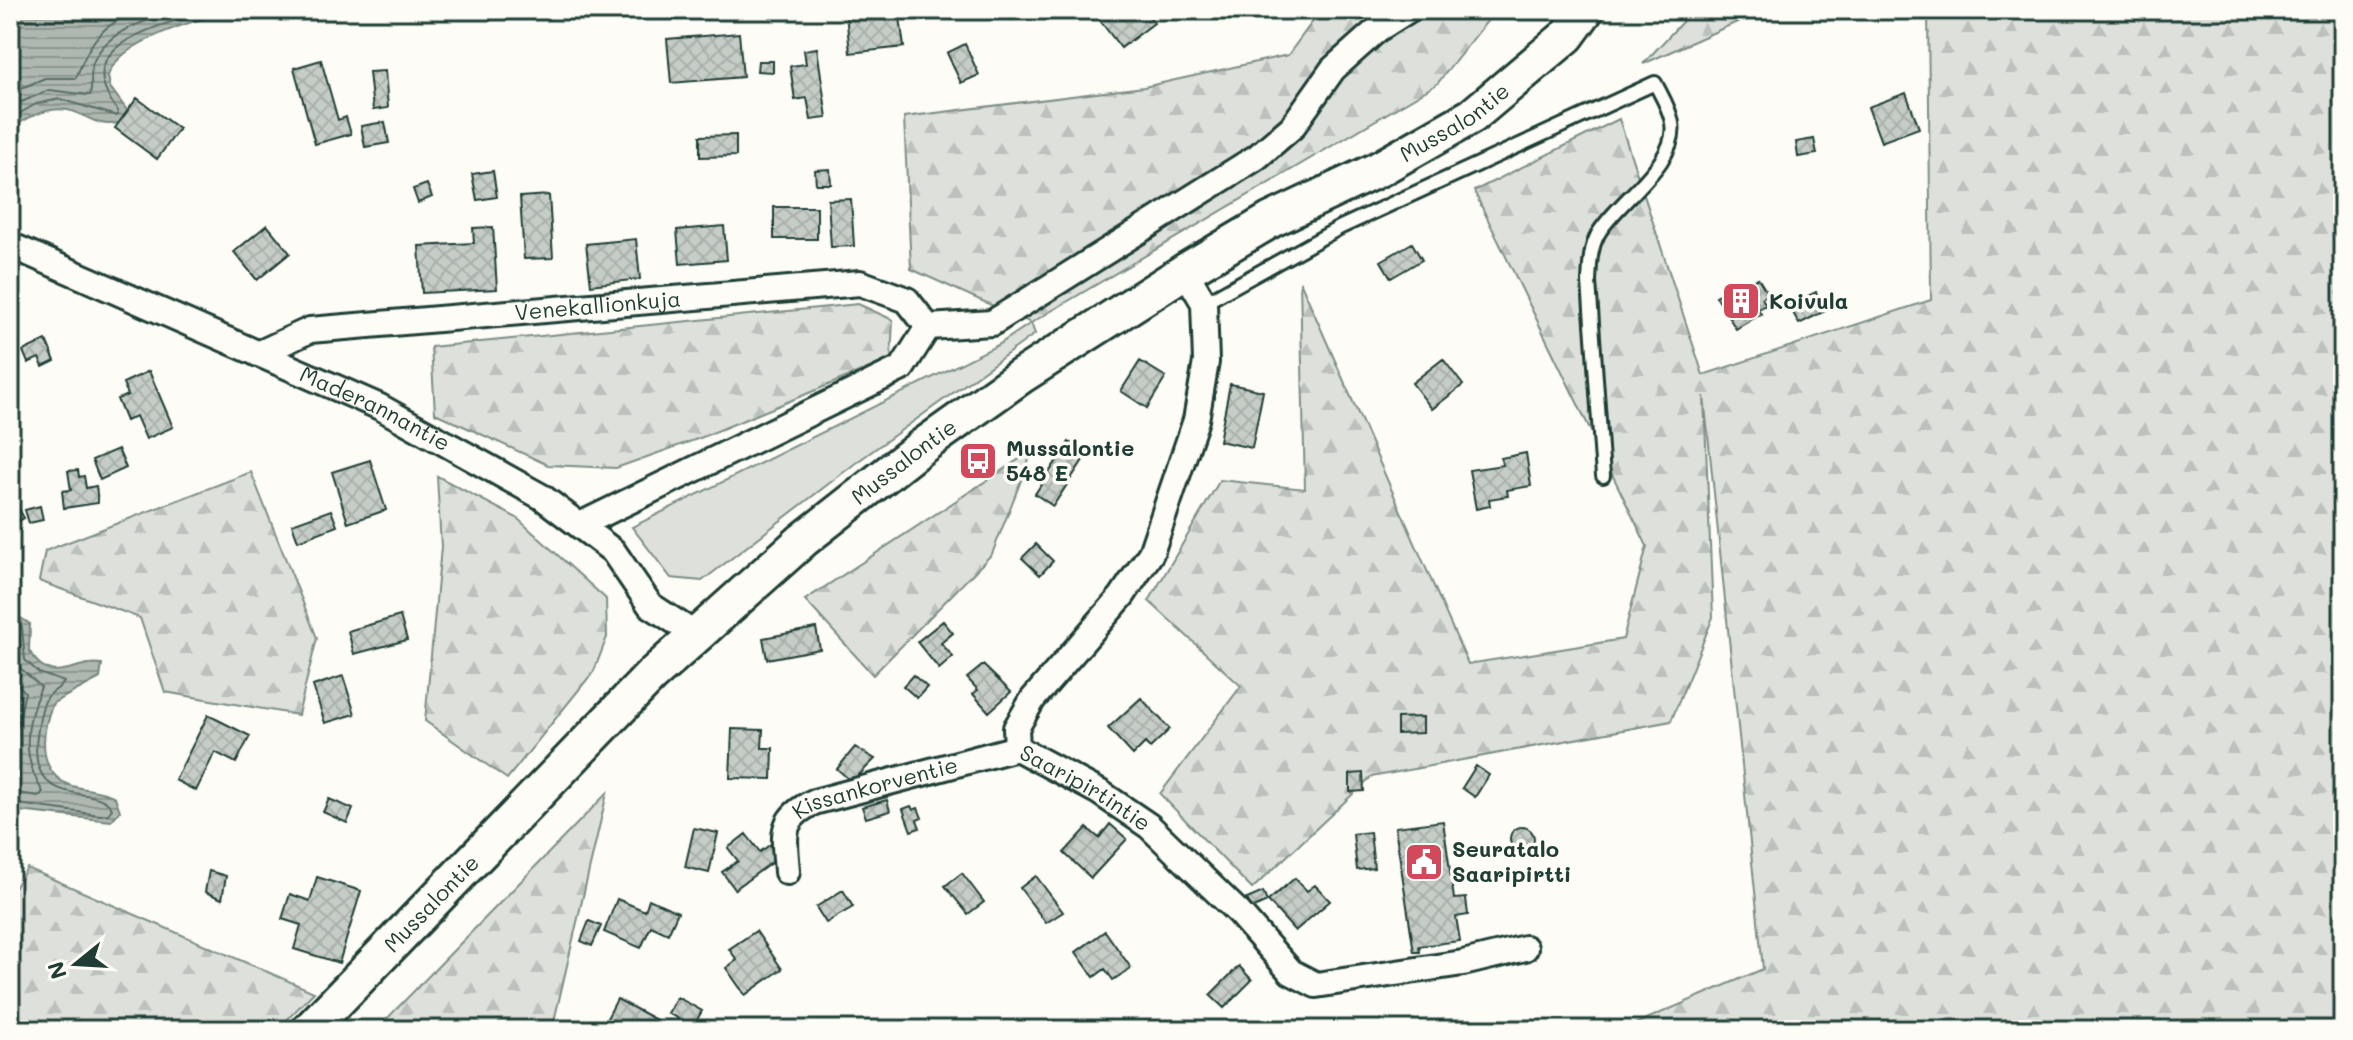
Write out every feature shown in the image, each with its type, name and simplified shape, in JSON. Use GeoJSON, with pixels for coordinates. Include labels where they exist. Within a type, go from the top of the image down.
{"type":"FeatureCollection","features":[{"type":"Feature","properties":{"kind":"main road","name":"Mussalontie"},"geometry":{"type":"LineString","coordinates":[[309,1030],[651,676],[803,540],[920,448],[1021,376],[1185,271],[1271,220],[1379,169],[1472,116],[1567,36],[1586,10]]}},
{"type":"Feature","properties":{"kind":"street"},"geometry":{"type":"LineString","coordinates":[[580,525],[902,368],[928,327],[992,323],[1257,157],[1292,127],[1333,69],[1378,29],[1408,10]]}},
{"type":"Feature","properties":{"kind":"street","name":"Maderannantie"},"geometry":{"type":"LineString","coordinates":[[10,245],[380,407],[542,497],[613,551],[650,605],[696,635]]}},
{"type":"Feature","properties":{"kind":"street","name":"Saaripirtintie"},"geometry":{"type":"LineString","coordinates":[[1185,271],[1204,303],[1206,362],[1196,420],[1151,553],[1122,596],[1033,699],[1016,728],[1017,748],[1099,792],[1149,826],[1239,913],[1291,972],[1316,985],[1463,963],[1525,948]]}},
{"type":"Feature","properties":{"kind":"street","name":"Venekallionkuja"},"geometry":{"type":"LineString","coordinates":[[258,354],[310,330],[860,283],[907,300],[928,327]]}},
{"type":"Feature","properties":{"kind":"street","name":"Kissankorventie"},"geometry":{"type":"LineString","coordinates":[[787,872],[784,830],[794,811],[814,802],[1017,748]]}},
{"type":"Feature","properties":{"kind":"lane"},"geometry":{"type":"LineString","coordinates":[[1204,303],[1341,227],[1655,83],[1673,123],[1671,140],[1653,172],[1606,221],[1590,251],[1589,282],[1603,476]]}},
{"type":"Feature","properties":{"kind":"green space"},"geometry":{"type":"Polygon","coordinates":[[[1321,10],[1496,10],[1437,84],[1031,323],[911,269],[904,117],[1144,87],[1288,55],[1321,10]]]}},
{"type":"Feature","properties":{"kind":"green space"},"geometry":{"type":"Polygon","coordinates":[[[1693,10],[1764,10],[1643,64],[1693,10]]]}},
{"type":"Feature","properties":{"kind":"green space"},"geometry":{"type":"Polygon","coordinates":[[[1928,10],[2343,10],[2343,1030],[1621,1030],[1763,969],[1704,396],[1713,617],[1671,721],[1371,777],[1252,889],[1160,794],[1241,686],[1149,601],[1220,480],[1305,489],[1300,281],[1468,664],[1623,639],[1647,546],[1474,191],[1619,119],[1703,375],[1931,300],[1928,10]]]}},
{"type":"Feature","properties":{"kind":"green space"},"geometry":{"type":"Polygon","coordinates":[[[858,304],[893,320],[891,359],[700,438],[616,468],[548,465],[435,413],[431,347],[858,304]]]}},
{"type":"Feature","properties":{"kind":"green space"},"geometry":{"type":"Polygon","coordinates":[[[1031,323],[1035,334],[857,462],[702,581],[671,578],[632,527],[998,345],[1031,323]]]}},
{"type":"Feature","properties":{"kind":"green space"},"geometry":{"type":"Polygon","coordinates":[[[1033,450],[992,554],[873,675],[805,600],[1033,450]]]}},
{"type":"Feature","properties":{"kind":"green space"},"geometry":{"type":"Polygon","coordinates":[[[251,472],[317,638],[298,715],[165,692],[140,618],[39,581],[45,551],[251,472]]]}},
{"type":"Feature","properties":{"kind":"green space"},"geometry":{"type":"Polygon","coordinates":[[[437,476],[517,518],[606,599],[607,637],[594,671],[507,779],[425,721],[441,547],[437,476]]]}},
{"type":"Feature","properties":{"kind":"green space"},"geometry":{"type":"Polygon","coordinates":[[[607,793],[552,1030],[376,1030],[607,793]]]}},
{"type":"Feature","properties":{"kind":"green space"},"geometry":{"type":"Polygon","coordinates":[[[27,868],[314,992],[277,1030],[10,1030],[10,894],[27,868]]]}},
{"type":"Feature","properties":{"kind":"water"},"geometry":{"type":"Polygon","coordinates":[[[10,10],[238,10],[164,32],[128,51],[115,63],[108,76],[110,87],[129,113],[122,122],[108,124],[65,110],[51,110],[10,129],[10,10]]]}},
{"type":"Feature","properties":{"kind":"water"},"geometry":{"type":"Polygon","coordinates":[[[10,611],[30,624],[29,650],[37,662],[46,668],[55,671],[102,664],[100,678],[53,703],[46,726],[44,750],[52,772],[60,780],[115,797],[120,811],[111,821],[10,810],[10,611]]]}},
{"type":"Feature","properties":{"kind":"building"},"geometry":{"type":"Polygon","coordinates":[[[899,10],[904,47],[850,53],[846,14],[899,10]]]}},
{"type":"Feature","properties":{"kind":"building"},"geometry":{"type":"Polygon","coordinates":[[[1092,10],[1145,10],[1154,23],[1121,48],[1092,10]]]}},
{"type":"Feature","properties":{"kind":"building"},"geometry":{"type":"Polygon","coordinates":[[[739,33],[743,77],[671,83],[667,39],[739,33]]]}},
{"type":"Feature","properties":{"kind":"building"},"geometry":{"type":"Polygon","coordinates":[[[965,44],[979,75],[961,83],[947,53],[965,44]]]}},
{"type":"Feature","properties":{"kind":"building"},"geometry":{"type":"Polygon","coordinates":[[[817,48],[827,118],[811,120],[807,98],[795,100],[790,66],[806,64],[804,50],[817,48]]]}},
{"type":"Feature","properties":{"kind":"building"},"geometry":{"type":"Polygon","coordinates":[[[321,60],[338,120],[346,117],[351,134],[315,144],[294,68],[321,60]]]}},
{"type":"Feature","properties":{"kind":"building"},"geometry":{"type":"Polygon","coordinates":[[[758,61],[773,61],[773,72],[757,71],[758,61]]]}},
{"type":"Feature","properties":{"kind":"building"},"geometry":{"type":"Polygon","coordinates":[[[385,71],[388,108],[373,110],[369,72],[385,71]]]}},
{"type":"Feature","properties":{"kind":"building"},"geometry":{"type":"Polygon","coordinates":[[[1906,93],[1919,128],[1881,142],[1868,107],[1906,93]]]}},
{"type":"Feature","properties":{"kind":"building"},"geometry":{"type":"Polygon","coordinates":[[[137,98],[179,129],[157,159],[115,128],[137,98]]]}},
{"type":"Feature","properties":{"kind":"building"},"geometry":{"type":"Polygon","coordinates":[[[385,122],[389,143],[365,147],[361,126],[385,122]]]}},
{"type":"Feature","properties":{"kind":"building"},"geometry":{"type":"Polygon","coordinates":[[[736,135],[736,156],[700,157],[700,136],[736,135]]]}},
{"type":"Feature","properties":{"kind":"building"},"geometry":{"type":"Polygon","coordinates":[[[1814,139],[1817,154],[1798,157],[1796,142],[1814,139]]]}},
{"type":"Feature","properties":{"kind":"building"},"geometry":{"type":"Polygon","coordinates":[[[830,169],[831,184],[816,184],[815,170],[830,169]]]}},
{"type":"Feature","properties":{"kind":"building"},"geometry":{"type":"Polygon","coordinates":[[[493,171],[497,197],[477,200],[472,174],[493,171]]]}},
{"type":"Feature","properties":{"kind":"building"},"geometry":{"type":"Polygon","coordinates":[[[427,184],[432,197],[418,203],[413,189],[427,184]]]}},
{"type":"Feature","properties":{"kind":"building"},"geometry":{"type":"Polygon","coordinates":[[[549,195],[553,258],[524,259],[520,197],[549,195]]]}},
{"type":"Feature","properties":{"kind":"building"},"geometry":{"type":"Polygon","coordinates":[[[851,199],[854,246],[831,247],[828,200],[851,199]]]}},
{"type":"Feature","properties":{"kind":"building"},"geometry":{"type":"Polygon","coordinates":[[[774,207],[817,207],[817,239],[774,239],[774,207]]]}},
{"type":"Feature","properties":{"kind":"building"},"geometry":{"type":"Polygon","coordinates":[[[267,225],[290,253],[257,280],[234,252],[267,225]]]}},
{"type":"Feature","properties":{"kind":"building"},"geometry":{"type":"Polygon","coordinates":[[[724,226],[727,260],[680,264],[677,230],[724,226]]]}},
{"type":"Feature","properties":{"kind":"building"},"geometry":{"type":"Polygon","coordinates":[[[493,227],[497,289],[422,293],[419,246],[474,243],[473,228],[493,227]]]}},
{"type":"Feature","properties":{"kind":"building"},"geometry":{"type":"Polygon","coordinates":[[[636,239],[640,279],[591,285],[586,244],[636,239]]]}},
{"type":"Feature","properties":{"kind":"building"},"geometry":{"type":"Polygon","coordinates":[[[1412,243],[1422,260],[1391,278],[1381,261],[1412,243]]]}},
{"type":"Feature","properties":{"kind":"building","name":"Koivula"},"geometry":{"type":"Polygon","coordinates":[[[1758,278],[1768,294],[1762,298],[1766,305],[1758,309],[1761,314],[1736,329],[1716,296],[1740,281],[1744,287],[1758,278]]]}},
{"type":"Feature","properties":{"kind":"building"},"geometry":{"type":"Polygon","coordinates":[[[1816,292],[1825,311],[1799,324],[1789,305],[1816,292]]]}},
{"type":"Feature","properties":{"kind":"building"},"geometry":{"type":"Polygon","coordinates":[[[46,340],[55,361],[43,367],[39,358],[28,363],[23,351],[46,340]]]}},
{"type":"Feature","properties":{"kind":"building"},"geometry":{"type":"Polygon","coordinates":[[[1443,359],[1463,385],[1432,409],[1412,383],[1443,359]]]}},
{"type":"Feature","properties":{"kind":"building"},"geometry":{"type":"Polygon","coordinates":[[[1140,361],[1166,377],[1147,408],[1121,391],[1140,361]]]}},
{"type":"Feature","properties":{"kind":"building"},"geometry":{"type":"Polygon","coordinates":[[[149,371],[173,427],[146,439],[136,416],[126,421],[117,399],[128,395],[123,383],[149,371]]]}},
{"type":"Feature","properties":{"kind":"building"},"geometry":{"type":"Polygon","coordinates":[[[1230,384],[1263,391],[1252,448],[1219,441],[1230,384]]]}},
{"type":"Feature","properties":{"kind":"building"},"geometry":{"type":"Polygon","coordinates":[[[1069,442],[1087,454],[1053,506],[1035,494],[1069,442]]]}},
{"type":"Feature","properties":{"kind":"building"},"geometry":{"type":"Polygon","coordinates":[[[118,449],[126,468],[100,480],[92,460],[118,449]]]}},
{"type":"Feature","properties":{"kind":"building"},"geometry":{"type":"Polygon","coordinates":[[[1526,453],[1531,486],[1507,490],[1508,496],[1489,499],[1490,506],[1476,509],[1469,470],[1503,465],[1501,458],[1526,453]]]}},
{"type":"Feature","properties":{"kind":"building"},"geometry":{"type":"Polygon","coordinates":[[[370,460],[386,510],[348,523],[332,472],[370,460]]]}},
{"type":"Feature","properties":{"kind":"building"},"geometry":{"type":"Polygon","coordinates":[[[78,470],[79,477],[84,476],[86,488],[96,486],[98,503],[64,508],[62,491],[71,490],[68,471],[78,470]]]}},
{"type":"Feature","properties":{"kind":"building"},"geometry":{"type":"Polygon","coordinates":[[[10,492],[24,518],[11,525],[10,524],[10,492]]]}},
{"type":"Feature","properties":{"kind":"building"},"geometry":{"type":"Polygon","coordinates":[[[40,506],[43,520],[29,523],[25,510],[40,506]]]}},
{"type":"Feature","properties":{"kind":"building"},"geometry":{"type":"Polygon","coordinates":[[[331,510],[337,526],[298,541],[292,524],[331,510]]]}},
{"type":"Feature","properties":{"kind":"building"},"geometry":{"type":"Polygon","coordinates":[[[1036,544],[1053,561],[1040,575],[1022,558],[1036,544]]]}},
{"type":"Feature","properties":{"kind":"building"},"geometry":{"type":"Polygon","coordinates":[[[400,616],[407,640],[354,654],[348,631],[400,616]]]}},
{"type":"Feature","properties":{"kind":"building"},"geometry":{"type":"Polygon","coordinates":[[[943,621],[953,633],[941,643],[953,657],[939,669],[917,642],[943,621]]]}},
{"type":"Feature","properties":{"kind":"building"},"geometry":{"type":"Polygon","coordinates":[[[816,628],[820,649],[767,659],[763,638],[816,628]]]}},
{"type":"Feature","properties":{"kind":"building"},"geometry":{"type":"Polygon","coordinates":[[[983,665],[1011,692],[989,712],[973,694],[978,690],[967,678],[983,665]]]}},
{"type":"Feature","properties":{"kind":"building"},"geometry":{"type":"Polygon","coordinates":[[[913,675],[927,687],[917,698],[903,686],[913,675]]]}},
{"type":"Feature","properties":{"kind":"building"},"geometry":{"type":"Polygon","coordinates":[[[343,676],[355,714],[325,723],[313,686],[343,676]]]}},
{"type":"Feature","properties":{"kind":"building"},"geometry":{"type":"Polygon","coordinates":[[[1141,698],[1170,729],[1150,748],[1145,743],[1133,755],[1108,728],[1141,698]]]}},
{"type":"Feature","properties":{"kind":"building"},"geometry":{"type":"Polygon","coordinates":[[[208,715],[250,736],[236,763],[215,752],[196,791],[175,780],[208,715]]]}},
{"type":"Feature","properties":{"kind":"building"},"geometry":{"type":"Polygon","coordinates":[[[1423,717],[1423,733],[1397,734],[1397,718],[1423,717]]]}},
{"type":"Feature","properties":{"kind":"building"},"geometry":{"type":"Polygon","coordinates":[[[732,729],[763,730],[762,748],[773,748],[772,779],[730,778],[732,729]]]}},
{"type":"Feature","properties":{"kind":"building"},"geometry":{"type":"Polygon","coordinates":[[[855,747],[875,759],[852,782],[837,769],[855,747]]]}},
{"type":"Feature","properties":{"kind":"building"},"geometry":{"type":"Polygon","coordinates":[[[1476,766],[1489,775],[1475,797],[1462,788],[1476,766]]]}},
{"type":"Feature","properties":{"kind":"building"},"geometry":{"type":"Polygon","coordinates":[[[1363,773],[1364,791],[1350,792],[1350,774],[1363,773]]]}},
{"type":"Feature","properties":{"kind":"building"},"geometry":{"type":"Polygon","coordinates":[[[329,799],[353,809],[347,823],[323,812],[329,799]]]}},
{"type":"Feature","properties":{"kind":"building"},"geometry":{"type":"Polygon","coordinates":[[[887,800],[890,811],[866,818],[862,807],[887,800]]]}},
{"type":"Feature","properties":{"kind":"building"},"geometry":{"type":"Polygon","coordinates":[[[911,806],[913,810],[918,808],[922,818],[917,820],[920,828],[911,831],[903,809],[911,806]]]}},
{"type":"Feature","properties":{"kind":"building","name":"Seuratalo Saaripirtti"},"geometry":{"type":"Polygon","coordinates":[[[1443,821],[1454,899],[1466,898],[1468,915],[1456,917],[1460,941],[1419,946],[1420,952],[1414,952],[1395,827],[1443,821]]]}},
{"type":"Feature","properties":{"kind":"building"},"geometry":{"type":"Polygon","coordinates":[[[1110,824],[1127,839],[1091,878],[1064,853],[1087,828],[1099,838],[1110,824]]]}},
{"type":"Feature","properties":{"kind":"building"},"geometry":{"type":"Polygon","coordinates":[[[1522,827],[1530,831],[1534,839],[1530,847],[1522,851],[1514,847],[1510,839],[1514,831],[1522,827]]]}},
{"type":"Feature","properties":{"kind":"building"},"geometry":{"type":"Polygon","coordinates":[[[694,828],[718,833],[709,873],[685,867],[694,828]]]}},
{"type":"Feature","properties":{"kind":"building"},"geometry":{"type":"Polygon","coordinates":[[[1370,832],[1374,868],[1357,870],[1353,834],[1370,832]]]}},
{"type":"Feature","properties":{"kind":"building"},"geometry":{"type":"Polygon","coordinates":[[[746,834],[760,852],[772,843],[782,855],[735,889],[722,872],[738,861],[728,848],[746,834]]]}},
{"type":"Feature","properties":{"kind":"building"},"geometry":{"type":"Polygon","coordinates":[[[209,871],[226,876],[222,899],[205,892],[209,871]]]}},
{"type":"Feature","properties":{"kind":"building"},"geometry":{"type":"Polygon","coordinates":[[[962,873],[984,902],[968,914],[945,886],[962,873]]]}},
{"type":"Feature","properties":{"kind":"building"},"geometry":{"type":"Polygon","coordinates":[[[1036,876],[1063,912],[1046,923],[1020,888],[1036,876]]]}},
{"type":"Feature","properties":{"kind":"building"},"geometry":{"type":"Polygon","coordinates":[[[317,877],[361,891],[339,963],[294,949],[301,925],[282,919],[290,894],[310,901],[317,877]]]}},
{"type":"Feature","properties":{"kind":"building"},"geometry":{"type":"Polygon","coordinates":[[[1295,878],[1307,891],[1315,885],[1330,901],[1295,931],[1268,901],[1295,878]]]}},
{"type":"Feature","properties":{"kind":"building"},"geometry":{"type":"Polygon","coordinates":[[[843,890],[853,907],[826,923],[816,907],[843,890]]]}},
{"type":"Feature","properties":{"kind":"building"},"geometry":{"type":"Polygon","coordinates":[[[1263,892],[1267,902],[1252,909],[1247,899],[1263,892]]]}},
{"type":"Feature","properties":{"kind":"building"},"geometry":{"type":"Polygon","coordinates":[[[617,899],[645,911],[649,899],[678,912],[668,934],[651,926],[641,948],[604,932],[617,899]]]}},
{"type":"Feature","properties":{"kind":"building"},"geometry":{"type":"Polygon","coordinates":[[[589,921],[601,926],[592,946],[581,941],[589,921]]]}},
{"type":"Feature","properties":{"kind":"building"},"geometry":{"type":"Polygon","coordinates":[[[756,931],[782,969],[745,995],[726,968],[737,960],[729,949],[756,931]]]}},
{"type":"Feature","properties":{"kind":"building"},"geometry":{"type":"Polygon","coordinates":[[[1105,931],[1131,968],[1113,980],[1105,969],[1094,977],[1076,952],[1105,931]]]}},
{"type":"Feature","properties":{"kind":"building"},"geometry":{"type":"Polygon","coordinates":[[[1239,966],[1252,980],[1224,1008],[1210,995],[1239,966]]]}},
{"type":"Feature","properties":{"kind":"building"},"geometry":{"type":"Polygon","coordinates":[[[677,997],[702,1011],[693,1027],[668,1013],[677,997]]]}},
{"type":"Feature","properties":{"kind":"building"},"geometry":{"type":"Polygon","coordinates":[[[617,999],[658,1021],[653,1030],[601,1030],[617,999]]]}},
{"type":"Feature","properties":{"kind":"place","name":"Koivula"},"geometry":{"type":"Point","coordinates":[1741,301]}},
{"type":"Feature","properties":{"kind":"place","name":"Mussalontie 548 E"},"geometry":{"type":"Point","coordinates":[978,461]}},
{"type":"Feature","properties":{"kind":"place","name":"Seuratalo Saaripirtti"},"geometry":{"type":"Point","coordinates":[1424,862]}}]}
